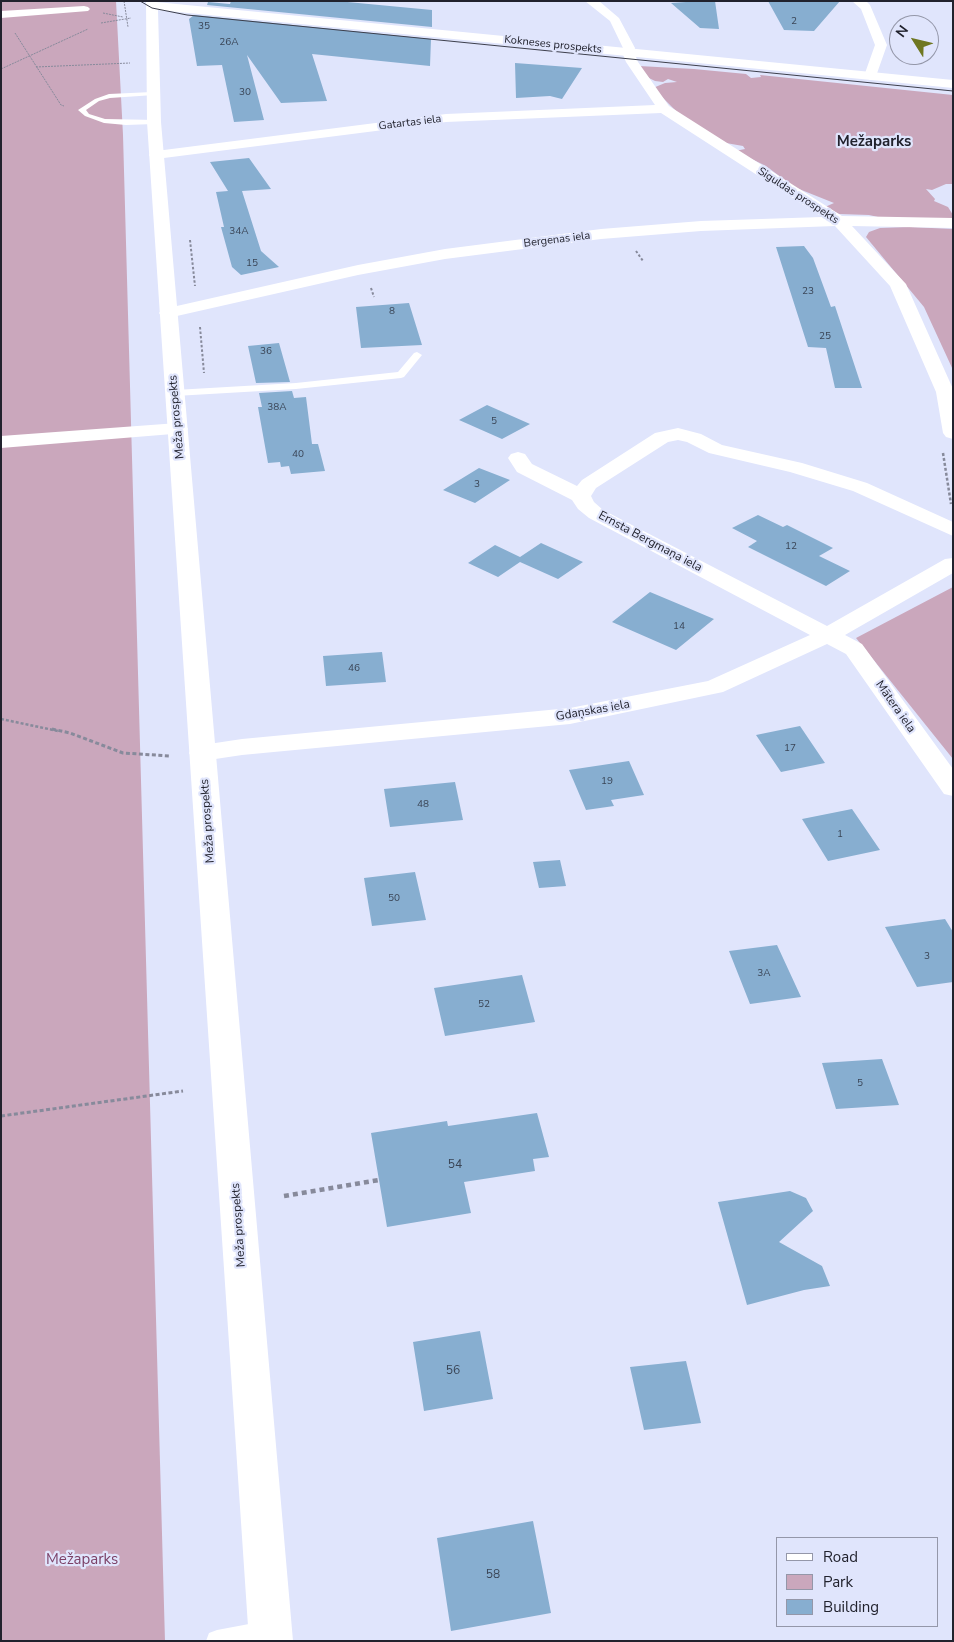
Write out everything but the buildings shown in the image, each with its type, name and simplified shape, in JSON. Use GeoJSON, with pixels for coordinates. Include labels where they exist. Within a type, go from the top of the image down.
{"type":"FeatureCollection","features":[{"type":"Feature","properties":{"kind":"street","name":"Siguldas prospekts"},"geometry":{"type":"LineString","coordinates":[[592,1],[608,12],[615,20],[629,48],[628,52],[632,62],[664,110],[839,221],[898,284],[945,392],[953,433]]}},
{"type":"Feature","properties":{"kind":"street"},"geometry":{"type":"LineString","coordinates":[[858,1],[866,7],[880,45],[870,76]]}},
{"type":"Feature","properties":{"kind":"street","name":"Kokneses prospekts"},"geometry":{"type":"LineString","coordinates":[[152,4],[953,84]]}},
{"type":"Feature","properties":{"kind":"street","name":"Meža prospekts"},"geometry":{"type":"LineString","coordinates":[[152,4],[152,94],[156,155],[270,1636]]}},
{"type":"Feature","properties":{"kind":"street"},"geometry":{"type":"LineString","coordinates":[[1,16],[84,9]]}},
{"type":"Feature","properties":{"kind":"street","name":"Gatartas iela"},"geometry":{"type":"LineString","coordinates":[[156,155],[446,118],[664,110]]}},
{"type":"Feature","properties":{"kind":"street","name":"Bergenas iela"},"geometry":{"type":"LineString","coordinates":[[168,312],[358,270],[445,254],[601,234],[701,226],[839,221],[953,224]]}},
{"type":"Feature","properties":{"kind":"street"},"geometry":{"type":"LineString","coordinates":[[1,442],[178,429]]}},
{"type":"Feature","properties":{"kind":"street"},"geometry":{"type":"LineString","coordinates":[[518,458],[524,468],[581,496],[589,484],[662,437],[678,434],[694,438],[716,450],[795,467],[860,487],[953,530]]}},
{"type":"Feature","properties":{"kind":"street","name":"Ernsta Bergmaņa iela"},"geometry":{"type":"LineString","coordinates":[[581,496],[585,505],[596,514],[828,635]]}},
{"type":"Feature","properties":{"kind":"street","name":"Gdaņskas iela"},"geometry":{"type":"LineString","coordinates":[[202,753],[570,716],[715,687],[828,635],[953,564]]}},
{"type":"Feature","properties":{"kind":"street","name":"Mātera iela"},"geometry":{"type":"LineString","coordinates":[[828,635],[854,649],[953,788]]}},
{"type":"Feature","properties":{"kind":"lane"},"geometry":{"type":"LineString","coordinates":[[152,94],[109,96],[97,100],[82,110],[86,115],[104,121],[126,123],[154,122]]}},
{"type":"Feature","properties":{"kind":"lane"},"geometry":{"type":"LineString","coordinates":[[175,393],[296,386],[401,375],[417,355]]}},
{"type":"Feature","properties":{"kind":"lane"},"geometry":{"type":"LineString","coordinates":[[217,1641],[270,1636]]}},
{"type":"Feature","properties":{"kind":"path"},"geometry":{"type":"LineString","coordinates":[[96,25],[104,21]]}},
{"type":"Feature","properties":{"kind":"path"},"geometry":{"type":"LineString","coordinates":[[1,69],[88,29]]}},
{"type":"Feature","properties":{"kind":"path"},"geometry":{"type":"LineString","coordinates":[[14,31],[61,105],[82,110]]}},
{"type":"Feature","properties":{"kind":"path"},"geometry":{"type":"LineString","coordinates":[[36,67],[131,63]]}},
{"type":"Feature","properties":{"kind":"path"},"geometry":{"type":"LineString","coordinates":[[943,453],[951,506]]}},
{"type":"Feature","properties":{"kind":"path"},"geometry":{"type":"LineString","coordinates":[[1,719],[70,733],[123,753],[170,756]]}},
{"type":"Feature","properties":{"kind":"path"},"geometry":{"type":"LineString","coordinates":[[1,1116],[183,1091]]}},
{"type":"Feature","properties":{"kind":"path"},"geometry":{"type":"LineString","coordinates":[[284,1196],[379,1180]]}},
{"type":"Feature","properties":{"kind":"green space","name":"Mežaparks"},"geometry":{"type":"Polygon","coordinates":[[[1,1],[116,1],[123,135],[165,1641],[1,1641],[1,1]]]}},
{"type":"Feature","properties":{"kind":"green space"},"geometry":{"type":"Polygon","coordinates":[[[639,66],[746,74],[751,78],[761,77],[760,75],[953,95],[953,184],[946,184],[932,190],[926,189],[935,199],[934,201],[948,207],[953,215],[953,221],[887,219],[869,215],[839,214],[825,207],[834,203],[794,187],[766,166],[735,151],[745,149],[743,146],[726,143],[683,118],[653,88],[665,83],[677,82],[668,79],[663,82],[655,81],[649,78],[639,66]]]}},
{"type":"Feature","properties":{"kind":"green space"},"geometry":{"type":"Polygon","coordinates":[[[880,228],[953,229],[953,370],[924,307],[866,237],[869,232],[880,228]]]}},
{"type":"Feature","properties":{"kind":"green space"},"geometry":{"type":"Polygon","coordinates":[[[953,587],[953,759],[856,638],[953,587]]]}},
{"type":"Feature","properties":{"kind":"tram line"},"geometry":{"type":"LineString","coordinates":[[140,1],[152,8],[187,15],[953,91]]}},
{"type":"Feature","properties":{"kind":"district","name":"Mežaparks"},"geometry":{"type":"Point","coordinates":[874,142]}}]}
